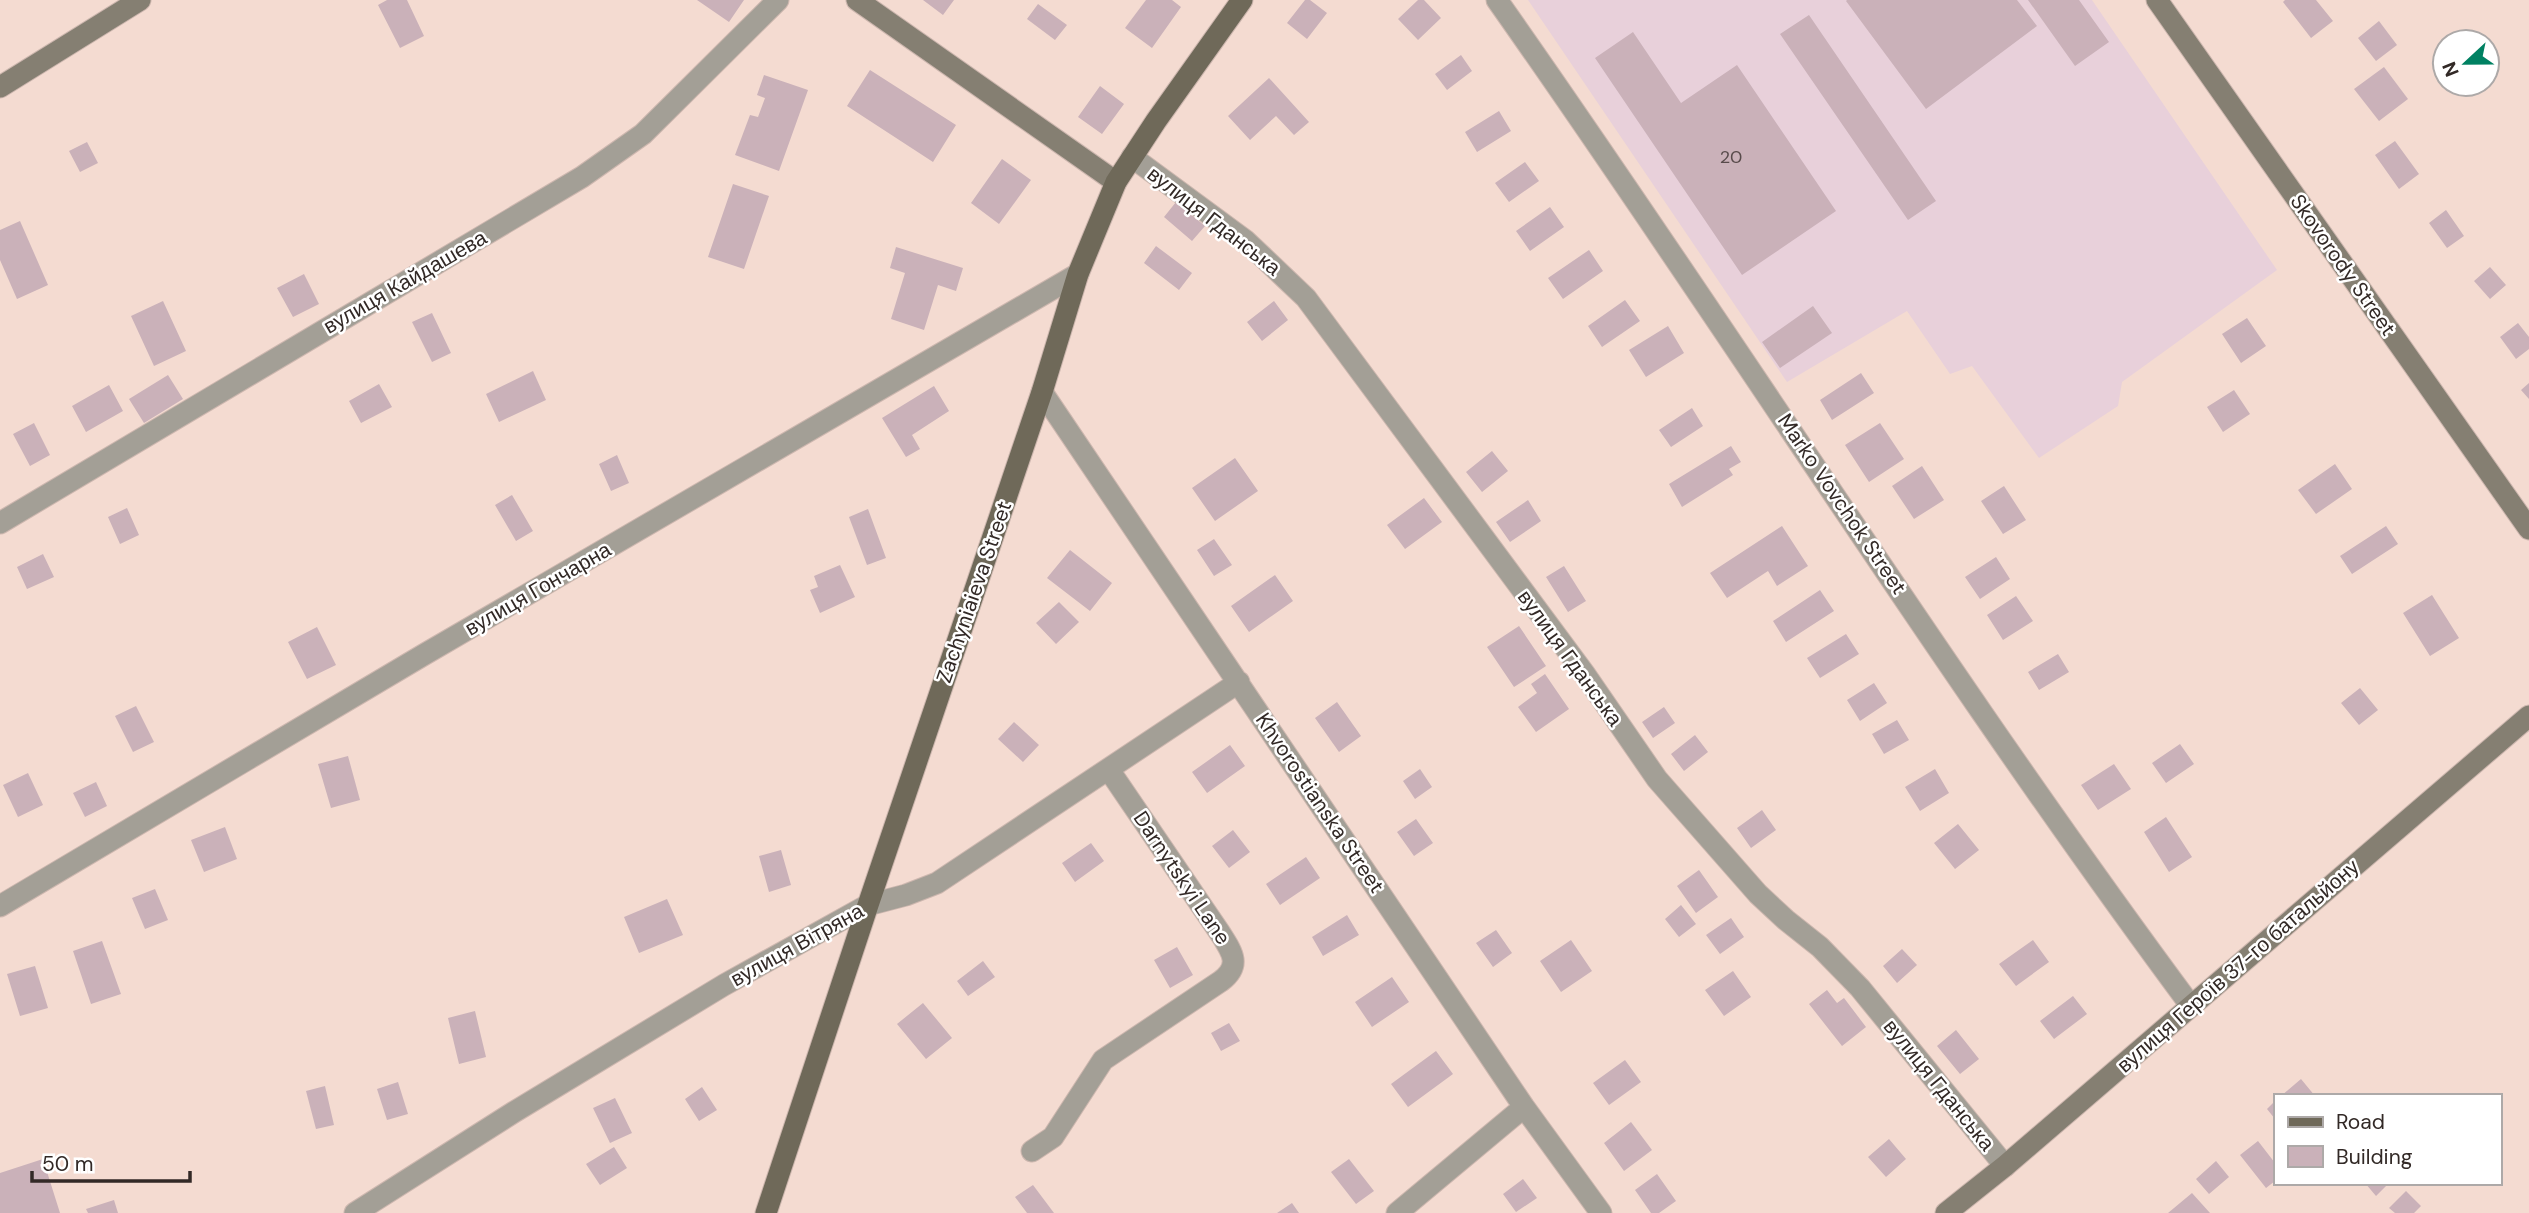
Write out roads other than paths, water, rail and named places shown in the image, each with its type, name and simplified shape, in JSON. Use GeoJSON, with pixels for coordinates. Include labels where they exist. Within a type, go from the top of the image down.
{"type":"FeatureCollection","features":[{"type":"Feature","properties":{"kind":"main road","name":"Zachyniaieva Street"},"geometry":{"type":"LineString","coordinates":[[766,1213],[1042,392],[1077,274],[1116,182],[1242,0]]}},
{"type":"Feature","properties":{"kind":"street"},"geometry":{"type":"LineString","coordinates":[[0,87],[141,0]]}},
{"type":"Feature","properties":{"kind":"street","name":"вулиця Кайдашева"},"geometry":{"type":"LineString","coordinates":[[0,523],[582,177],[643,134],[778,0]]}},
{"type":"Feature","properties":{"kind":"street"},"geometry":{"type":"LineString","coordinates":[[857,0],[1116,182]]}},
{"type":"Feature","properties":{"kind":"street","name":"Marko Vovchok Street"},"geometry":{"type":"LineString","coordinates":[[1497,0],[1749,366],[2003,743],[2191,1006]]}},
{"type":"Feature","properties":{"kind":"street","name":"Skovorody Street"},"geometry":{"type":"LineString","coordinates":[[2157,0],[2529,529]]}},
{"type":"Feature","properties":{"kind":"street","name":"вулиця Гданська"},"geometry":{"type":"LineString","coordinates":[[1132,157],[1246,241],[1282,273],[1321,315],[1354,366],[1584,673],[1657,779],[1758,894],[1821,947],[1860,988],[2005,1166]]}},
{"type":"Feature","properties":{"kind":"street","name":"вулиця Гончарна"},"geometry":{"type":"LineString","coordinates":[[0,906],[425,654],[1077,274]]}},
{"type":"Feature","properties":{"kind":"street","name":"Khvorostianska Street"},"geometry":{"type":"LineString","coordinates":[[1042,392],[1524,1107],[1601,1213]]}},
{"type":"Feature","properties":{"kind":"street","name":"вулиця Вітряна"},"geometry":{"type":"LineString","coordinates":[[355,1213],[514,1112],[712,992],[868,905],[937,883],[1239,682]]}},
{"type":"Feature","properties":{"kind":"street","name":"вулиця Героїв 37-го батальйону"},"geometry":{"type":"LineString","coordinates":[[1946,1213],[2005,1166],[2529,716]]}},
{"type":"Feature","properties":{"kind":"street","name":"Darnytskyi Lane"},"geometry":{"type":"LineString","coordinates":[[1032,1151],[1052,1136],[1103,1060],[1222,981],[1231,973],[1234,963],[1230,948],[1109,771]]}},
{"type":"Feature","properties":{"kind":"street"},"geometry":{"type":"LineString","coordinates":[[1397,1213],[1524,1107]]}}]}
